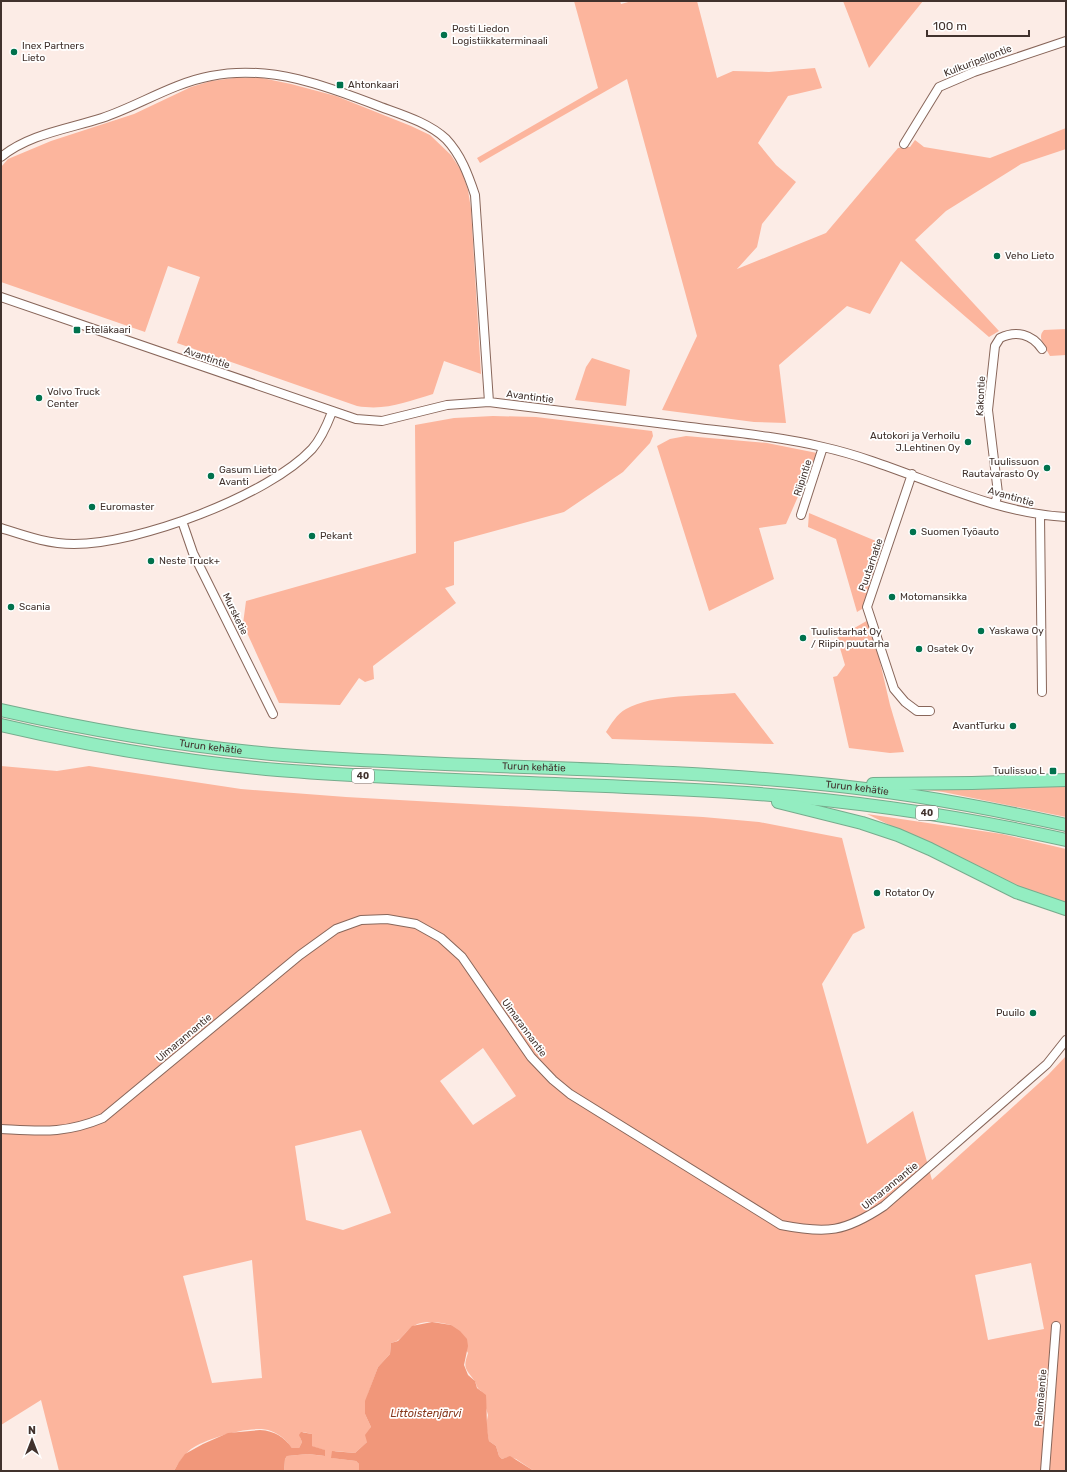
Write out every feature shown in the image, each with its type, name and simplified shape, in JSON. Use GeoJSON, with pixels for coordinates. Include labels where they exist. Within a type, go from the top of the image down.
{"type":"FeatureCollection","features":[{"type":"Feature","properties":{"kind":"highway","name":"Turun kehätie"},"geometry":{"type":"LineString","coordinates":[[1,709],[142,737],[282,755],[731,777],[820,784],[954,802],[1066,825]]}},
{"type":"Feature","properties":{"kind":"highway","name":"Turun kehätie"},"geometry":{"type":"LineString","coordinates":[[1,725],[138,752],[275,770],[362,776],[730,792],[786,796],[936,814],[1011,827],[1066,840]]}},
{"type":"Feature","properties":{"kind":"highway"},"geometry":{"type":"LineString","coordinates":[[820,784],[972,783],[1066,780]]}},
{"type":"Feature","properties":{"kind":"highway"},"geometry":{"type":"LineString","coordinates":[[730,792],[805,808],[898,835],[930,849],[1016,892],[1066,909]]}},
{"type":"Feature","properties":{"kind":"street","name":"Kulkuripellontie"},"geometry":{"type":"LineString","coordinates":[[904,144],[939,87],[980,70],[1066,41]]}},
{"type":"Feature","properties":{"kind":"street"},"geometry":{"type":"LineString","coordinates":[[1,157],[13,149],[41,136],[118,113],[196,79],[228,73],[249,72],[290,77],[327,87],[417,121],[445,139],[458,154],[464,164],[475,195],[489,402]]}},
{"type":"Feature","properties":{"kind":"street","name":"Avantintie"},"geometry":{"type":"LineString","coordinates":[[1,297],[356,419],[382,421],[447,404],[489,402],[771,437],[824,447],[867,458],[995,504],[1040,515],[1066,517]]}},
{"type":"Feature","properties":{"kind":"street","name":"Kakontie"},"geometry":{"type":"LineString","coordinates":[[995,504],[998,493],[992,458],[988,410],[995,346],[1000,338],[1016,334],[1032,338],[1042,349]]}},
{"type":"Feature","properties":{"kind":"street"},"geometry":{"type":"LineString","coordinates":[[1,528],[40,541],[89,544],[115,539],[182,521],[248,493],[291,466],[313,448],[326,428],[332,412]]}},
{"type":"Feature","properties":{"kind":"street","name":"Riipintie"},"geometry":{"type":"LineString","coordinates":[[801,516],[824,447]]}},
{"type":"Feature","properties":{"kind":"street","name":"Puutarhatie"},"geometry":{"type":"LineString","coordinates":[[912,474],[867,607],[894,689],[905,702],[917,711],[930,711]]}},
{"type":"Feature","properties":{"kind":"street"},"geometry":{"type":"LineString","coordinates":[[1040,515],[1042,692]]}},
{"type":"Feature","properties":{"kind":"street","name":"Mursketie"},"geometry":{"type":"LineString","coordinates":[[182,521],[193,553],[273,714]]}},
{"type":"Feature","properties":{"kind":"street","name":"Uimarannantie"},"geometry":{"type":"LineString","coordinates":[[1,1129],[63,1130],[82,1127],[103,1118],[300,954],[336,929],[361,920],[387,919],[416,924],[441,938],[462,957],[531,1058],[553,1080],[570,1094],[781,1225],[807,1230],[842,1229],[865,1218],[884,1206],[1047,1064],[1066,1040]]}},
{"type":"Feature","properties":{"kind":"street","name":"Palomäentie"},"geometry":{"type":"LineString","coordinates":[[1045,1471],[1056,1326]]}},
{"type":"Feature","properties":{"kind":"shaded area"},"geometry":{"type":"Polygon","coordinates":[[[574,1],[620,1],[621,4],[632,1],[697,1],[717,78],[733,71],[769,72],[815,68],[822,88],[788,96],[758,143],[776,165],[796,182],[762,224],[757,247],[737,269],[826,233],[898,148],[910,147],[915,140],[924,147],[990,158],[1066,128],[1066,149],[1021,164],[946,211],[915,240],[999,331],[989,337],[901,261],[870,314],[847,306],[779,365],[786,423],[754,422],[662,410],[697,336],[627,79],[480,163],[477,158],[598,88],[574,1]]]}},
{"type":"Feature","properties":{"kind":"shaded area"},"geometry":{"type":"Polygon","coordinates":[[[843,1],[923,1],[869,68],[843,1]]]}},
{"type":"Feature","properties":{"kind":"shaded area"},"geometry":{"type":"Polygon","coordinates":[[[234,78],[262,78],[336,96],[430,135],[451,155],[462,172],[468,190],[471,209],[481,374],[444,361],[433,394],[387,407],[357,406],[177,343],[200,277],[168,266],[145,332],[1,282],[1,167],[8,159],[51,141],[134,114],[191,87],[211,81],[234,78]]]}},
{"type":"Feature","properties":{"kind":"shaded area"},"geometry":{"type":"Polygon","coordinates":[[[1066,329],[1066,355],[1050,356],[1042,343],[1042,333],[1044,330],[1066,329]]]}},
{"type":"Feature","properties":{"kind":"shaded area"},"geometry":{"type":"Polygon","coordinates":[[[592,358],[630,370],[626,406],[575,400],[586,367],[592,358]]]}},
{"type":"Feature","properties":{"kind":"shaded area"},"geometry":{"type":"Polygon","coordinates":[[[493,416],[536,417],[652,431],[653,436],[650,443],[623,472],[564,512],[454,542],[454,585],[445,588],[456,603],[373,666],[374,679],[365,682],[359,678],[340,705],[279,703],[243,624],[246,601],[416,553],[415,425],[454,418],[493,416]]]}},
{"type":"Feature","properties":{"kind":"shaded area"},"geometry":{"type":"Polygon","coordinates":[[[686,436],[767,443],[817,453],[786,524],[759,528],[774,579],[709,611],[657,446],[670,439],[686,436]]]}},
{"type":"Feature","properties":{"kind":"shaded area"},"geometry":{"type":"Polygon","coordinates":[[[809,513],[883,544],[862,609],[857,612],[836,539],[808,527],[809,513]]]}},
{"type":"Feature","properties":{"kind":"shaded area"},"geometry":{"type":"Polygon","coordinates":[[[870,619],[890,705],[904,752],[890,753],[849,748],[833,677],[837,676],[845,665],[837,638],[870,619]]]}},
{"type":"Feature","properties":{"kind":"shaded area"},"geometry":{"type":"Polygon","coordinates":[[[735,693],[774,744],[612,739],[606,732],[614,719],[626,709],[637,704],[679,696],[735,693]]]}},
{"type":"Feature","properties":{"kind":"shaded area"},"geometry":{"type":"Polygon","coordinates":[[[1,766],[57,771],[89,766],[241,789],[346,797],[703,817],[759,822],[842,838],[865,928],[853,934],[822,984],[867,1144],[913,1111],[932,1180],[1048,1075],[1066,1056],[1066,1471],[534,1471],[516,1459],[508,1457],[502,1459],[499,1456],[496,1446],[489,1441],[486,1425],[488,1415],[481,1391],[478,1389],[465,1365],[468,1353],[451,1325],[431,1322],[415,1325],[400,1339],[391,1343],[390,1354],[378,1367],[368,1394],[365,1414],[371,1427],[367,1442],[355,1453],[335,1451],[332,1458],[356,1461],[359,1464],[359,1471],[284,1471],[285,1459],[287,1456],[308,1454],[324,1456],[324,1450],[311,1446],[312,1434],[303,1432],[300,1437],[302,1442],[299,1448],[292,1448],[283,1438],[271,1431],[253,1429],[230,1433],[198,1445],[186,1454],[174,1471],[59,1471],[41,1400],[1,1425],[1,766]],[[483,1048],[440,1081],[473,1125],[516,1096],[483,1048]],[[361,1130],[295,1146],[306,1220],[343,1230],[391,1213],[361,1130]],[[252,1260],[183,1276],[212,1383],[262,1378],[252,1260]],[[1031,1263],[975,1275],[988,1340],[1044,1329],[1031,1263]]]}},
{"type":"Feature","properties":{"kind":"shaded area"},"geometry":{"type":"Polygon","coordinates":[[[1066,783],[1066,817],[943,792],[919,789],[1066,783]]]}},
{"type":"Feature","properties":{"kind":"shaded area"},"geometry":{"type":"Polygon","coordinates":[[[867,814],[1002,834],[1066,849],[1066,904],[1052,901],[997,878],[867,814]]]}},
{"type":"Feature","properties":{"kind":"water","name":"Littoistenjärvi"},"geometry":{"type":"Polygon","coordinates":[[[432,1322],[451,1325],[460,1331],[467,1339],[468,1346],[464,1365],[468,1375],[475,1381],[477,1388],[486,1395],[489,1441],[496,1446],[499,1456],[502,1459],[510,1456],[534,1471],[359,1471],[359,1464],[356,1461],[331,1458],[332,1451],[355,1453],[367,1442],[365,1435],[371,1427],[365,1414],[365,1401],[378,1367],[390,1354],[391,1343],[398,1341],[412,1326],[432,1322]]]}},
{"type":"Feature","properties":{"kind":"water"},"geometry":{"type":"Polygon","coordinates":[[[260,1430],[279,1435],[292,1448],[299,1448],[302,1442],[299,1435],[301,1432],[312,1434],[312,1446],[325,1450],[325,1456],[308,1454],[287,1456],[285,1459],[284,1471],[174,1471],[185,1454],[203,1444],[228,1433],[260,1430]]]}},
{"type":"Feature","properties":{"kind":"place","name":"Posti Liedon Logistiikkaterminaali"},"geometry":{"type":"Point","coordinates":[444,35]}},
{"type":"Feature","properties":{"kind":"place","name":"Inex Partners Lieto"},"geometry":{"type":"Point","coordinates":[14,52]}},
{"type":"Feature","properties":{"kind":"place","name":"Ahtonkaari"},"geometry":{"type":"Point","coordinates":[340,85]}},
{"type":"Feature","properties":{"kind":"place","name":"Veho Lieto"},"geometry":{"type":"Point","coordinates":[997,256]}},
{"type":"Feature","properties":{"kind":"place","name":"Eteläkaari"},"geometry":{"type":"Point","coordinates":[77,330]}},
{"type":"Feature","properties":{"kind":"place","name":"Volvo Truck Center"},"geometry":{"type":"Point","coordinates":[39,398]}},
{"type":"Feature","properties":{"kind":"place","name":"Autokori ja Verhoilu J.Lehtinen Oy"},"geometry":{"type":"Point","coordinates":[968,442]}},
{"type":"Feature","properties":{"kind":"place","name":"Tuulissuon Rautavarasto Oy"},"geometry":{"type":"Point","coordinates":[1047,468]}},
{"type":"Feature","properties":{"kind":"place","name":"Gasum Lieto Avanti"},"geometry":{"type":"Point","coordinates":[211,476]}},
{"type":"Feature","properties":{"kind":"place","name":"Euromaster"},"geometry":{"type":"Point","coordinates":[92,507]}},
{"type":"Feature","properties":{"kind":"place","name":"Suomen Työauto"},"geometry":{"type":"Point","coordinates":[913,532]}},
{"type":"Feature","properties":{"kind":"place","name":"Pekant"},"geometry":{"type":"Point","coordinates":[312,536]}},
{"type":"Feature","properties":{"kind":"place","name":"Neste Truck+"},"geometry":{"type":"Point","coordinates":[151,561]}},
{"type":"Feature","properties":{"kind":"place","name":"Motomansikka"},"geometry":{"type":"Point","coordinates":[892,597]}},
{"type":"Feature","properties":{"kind":"place","name":"Scania"},"geometry":{"type":"Point","coordinates":[11,607]}},
{"type":"Feature","properties":{"kind":"place","name":"Yaskawa Oy"},"geometry":{"type":"Point","coordinates":[981,631]}},
{"type":"Feature","properties":{"kind":"place","name":"Tuulistarhat Oy / Riipin puutarha"},"geometry":{"type":"Point","coordinates":[803,638]}},
{"type":"Feature","properties":{"kind":"place","name":"Osatek Oy"},"geometry":{"type":"Point","coordinates":[919,649]}},
{"type":"Feature","properties":{"kind":"place","name":"AvantTurku"},"geometry":{"type":"Point","coordinates":[1013,726]}},
{"type":"Feature","properties":{"kind":"place","name":"Tuulissuo L"},"geometry":{"type":"Point","coordinates":[1053,771]}},
{"type":"Feature","properties":{"kind":"place","name":"Rotator Oy"},"geometry":{"type":"Point","coordinates":[877,893]}},
{"type":"Feature","properties":{"kind":"place","name":"Puuilo"},"geometry":{"type":"Point","coordinates":[1033,1013]}}]}
